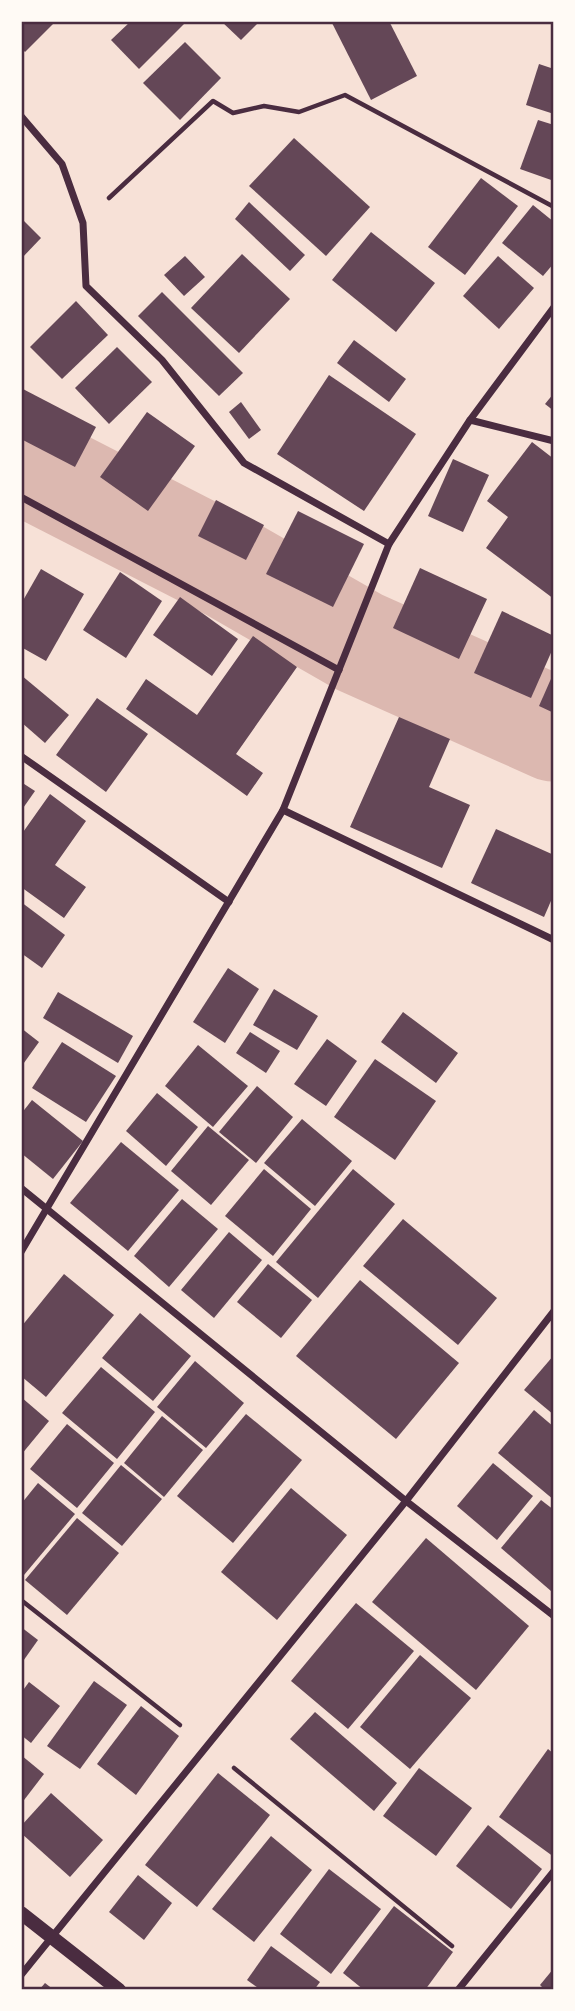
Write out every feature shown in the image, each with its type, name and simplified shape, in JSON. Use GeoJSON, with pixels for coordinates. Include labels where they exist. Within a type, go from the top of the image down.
{"type":"FeatureCollection","features":[{"type":"Feature","properties":{"kind":"main road"},"geometry":{"type":"LineString","coordinates":[[21,1913],[119,1990]]}},
{"type":"Feature","properties":{"kind":"street"},"geometry":{"type":"LineString","coordinates":[[21,116],[62,164],[83,223],[86,286],[162,360],[244,463],[388,544]]}},
{"type":"Feature","properties":{"kind":"street"},"geometry":{"type":"LineString","coordinates":[[21,1252],[283,810],[388,544],[470,420],[554,307]]}},
{"type":"Feature","properties":{"kind":"street"},"geometry":{"type":"LineString","coordinates":[[470,420],[554,441]]}},
{"type":"Feature","properties":{"kind":"street"},"geometry":{"type":"LineString","coordinates":[[21,497],[339,670]]}},
{"type":"Feature","properties":{"kind":"street"},"geometry":{"type":"LineString","coordinates":[[21,756],[229,902]]}},
{"type":"Feature","properties":{"kind":"street"},"geometry":{"type":"LineString","coordinates":[[283,810],[554,940]]}},
{"type":"Feature","properties":{"kind":"street"},"geometry":{"type":"LineString","coordinates":[[21,1188],[406,1501],[554,1616]]}},
{"type":"Feature","properties":{"kind":"street"},"geometry":{"type":"LineString","coordinates":[[21,1975],[406,1501],[554,1311]]}},
{"type":"Feature","properties":{"kind":"street"},"geometry":{"type":"LineString","coordinates":[[458,1990],[554,1871]]}},
{"type":"Feature","properties":{"kind":"path"},"geometry":{"type":"LineString","coordinates":[[83,223],[213,101],[233,113],[264,106],[299,112],[345,95],[554,207]]}},
{"type":"Feature","properties":{"kind":"path"},"geometry":{"type":"LineString","coordinates":[[21,1600],[207,1746],[477,1966]]}},
{"type":"Feature","properties":{"kind":"building"},"geometry":{"type":"Polygon","coordinates":[[[21,21],[56,21],[25,52],[21,48],[21,21]]]}},
{"type":"Feature","properties":{"kind":"building"},"geometry":{"type":"Polygon","coordinates":[[[131,21],[187,21],[139,69],[111,40],[131,21]]]}},
{"type":"Feature","properties":{"kind":"building"},"geometry":{"type":"Polygon","coordinates":[[[221,21],[260,21],[241,40],[221,21]]]}},
{"type":"Feature","properties":{"kind":"building"},"geometry":{"type":"Polygon","coordinates":[[[331,21],[389,21],[417,76],[371,100],[331,21]]]}},
{"type":"Feature","properties":{"kind":"building"},"geometry":{"type":"Polygon","coordinates":[[[185,42],[221,78],[180,120],[143,83],[185,42]]]}},
{"type":"Feature","properties":{"kind":"building"},"geometry":{"type":"Polygon","coordinates":[[[539,64],[554,69],[554,114],[526,105],[539,64]]]}},
{"type":"Feature","properties":{"kind":"building"},"geometry":{"type":"Polygon","coordinates":[[[538,120],[554,125],[554,181],[520,169],[538,120]]]}},
{"type":"Feature","properties":{"kind":"building"},"geometry":{"type":"Polygon","coordinates":[[[294,138],[370,207],[326,256],[249,186],[294,138]]]}},
{"type":"Feature","properties":{"kind":"building"},"geometry":{"type":"Polygon","coordinates":[[[481,178],[518,206],[465,275],[428,247],[481,178]]]}},
{"type":"Feature","properties":{"kind":"building"},"geometry":{"type":"Polygon","coordinates":[[[249,202],[305,255],[290,271],[235,219],[249,202]]]}},
{"type":"Feature","properties":{"kind":"building"},"geometry":{"type":"Polygon","coordinates":[[[533,205],[554,222],[554,263],[543,276],[502,243],[533,205]]]}},
{"type":"Feature","properties":{"kind":"building"},"geometry":{"type":"Polygon","coordinates":[[[21,218],[41,238],[21,259],[21,218]]]}},
{"type":"Feature","properties":{"kind":"building"},"geometry":{"type":"Polygon","coordinates":[[[371,232],[435,283],[396,332],[332,280],[371,232]]]}},
{"type":"Feature","properties":{"kind":"building"},"geometry":{"type":"Polygon","coordinates":[[[242,254],[290,299],[239,353],[191,308],[242,254]]]}},
{"type":"Feature","properties":{"kind":"building"},"geometry":{"type":"Polygon","coordinates":[[[185,256],[205,277],[184,296],[164,275],[185,256]]]}},
{"type":"Feature","properties":{"kind":"building"},"geometry":{"type":"Polygon","coordinates":[[[498,256],[534,288],[499,329],[463,296],[498,256]]]}},
{"type":"Feature","properties":{"kind":"building"},"geometry":{"type":"Polygon","coordinates":[[[162,292],[243,373],[219,396],[138,316],[162,292]]]}},
{"type":"Feature","properties":{"kind":"building"},"geometry":{"type":"Polygon","coordinates":[[[76,301],[108,335],[62,379],[30,347],[76,301]]]}},
{"type":"Feature","properties":{"kind":"building"},"geometry":{"type":"Polygon","coordinates":[[[354,340],[406,379],[389,402],[337,363],[354,340]]]}},
{"type":"Feature","properties":{"kind":"building"},"geometry":{"type":"Polygon","coordinates":[[[117,347],[152,382],[109,424],[75,388],[117,347]]]}},
{"type":"Feature","properties":{"kind":"building"},"geometry":{"type":"Polygon","coordinates":[[[329,375],[416,434],[364,511],[277,454],[329,375]]]}},
{"type":"Feature","properties":{"kind":"building"},"geometry":{"type":"Polygon","coordinates":[[[21,388],[96,427],[75,467],[21,439],[21,388]]]}},
{"type":"Feature","properties":{"kind":"building"},"geometry":{"type":"Polygon","coordinates":[[[554,393],[554,411],[545,404],[554,393]]]}},
{"type":"Feature","properties":{"kind":"building"},"geometry":{"type":"Polygon","coordinates":[[[241,402],[261,430],[249,439],[229,412],[241,402]]]}},
{"type":"Feature","properties":{"kind":"building"},"geometry":{"type":"Polygon","coordinates":[[[147,412],[195,446],[148,511],[100,477],[147,412]]]}},
{"type":"Feature","properties":{"kind":"building"},"geometry":{"type":"Polygon","coordinates":[[[532,442],[554,459],[554,599],[486,548],[508,517],[487,501],[532,442]]]}},
{"type":"Feature","properties":{"kind":"building"},"geometry":{"type":"Polygon","coordinates":[[[453,459],[489,475],[463,532],[428,516],[453,459]]]}},
{"type":"Feature","properties":{"kind":"building"},"geometry":{"type":"Polygon","coordinates":[[[216,500],[264,525],[246,560],[198,536],[216,500]]]}},
{"type":"Feature","properties":{"kind":"building"},"geometry":{"type":"Polygon","coordinates":[[[298,511],[364,544],[333,607],[266,574],[298,511]]]}},
{"type":"Feature","properties":{"kind":"building"},"geometry":{"type":"Polygon","coordinates":[[[420,568],[487,599],[459,659],[393,628],[420,568]]]}},
{"type":"Feature","properties":{"kind":"building"},"geometry":{"type":"Polygon","coordinates":[[[41,569],[84,594],[46,661],[21,647],[21,604],[41,569]]]}},
{"type":"Feature","properties":{"kind":"building"},"geometry":{"type":"Polygon","coordinates":[[[120,572],[162,601],[126,658],[83,630],[120,572]]]}},
{"type":"Feature","properties":{"kind":"building"},"geometry":{"type":"Polygon","coordinates":[[[180,597],[238,639],[212,676],[153,635],[180,597]]]}},
{"type":"Feature","properties":{"kind":"building"},"geometry":{"type":"Polygon","coordinates":[[[502,611],[554,636],[554,646],[531,698],[474,673],[502,611]]]}},
{"type":"Feature","properties":{"kind":"building"},"geometry":{"type":"Polygon","coordinates":[[[253,636],[297,667],[236,754],[263,773],[247,796],[126,709],[146,679],[197,715],[253,636]]]}},
{"type":"Feature","properties":{"kind":"building"},"geometry":{"type":"Polygon","coordinates":[[[554,672],[554,713],[539,706],[554,672]]]}},
{"type":"Feature","properties":{"kind":"building"},"geometry":{"type":"Polygon","coordinates":[[[21,675],[69,715],[45,743],[21,722],[21,675]]]}},
{"type":"Feature","properties":{"kind":"building"},"geometry":{"type":"Polygon","coordinates":[[[97,698],[148,734],[106,792],[56,755],[97,698]]]}},
{"type":"Feature","properties":{"kind":"building"},"geometry":{"type":"Polygon","coordinates":[[[399,717],[450,739],[429,787],[470,805],[442,868],[350,827],[399,717]]]}},
{"type":"Feature","properties":{"kind":"building"},"geometry":{"type":"Polygon","coordinates":[[[21,782],[35,791],[21,811],[21,782]]]}},
{"type":"Feature","properties":{"kind":"building"},"geometry":{"type":"Polygon","coordinates":[[[50,794],[86,821],[55,865],[86,887],[64,918],[21,887],[21,835],[50,794]]]}},
{"type":"Feature","properties":{"kind":"building"},"geometry":{"type":"Polygon","coordinates":[[[496,829],[554,855],[554,894],[544,917],[471,883],[496,829]]]}},
{"type":"Feature","properties":{"kind":"building"},"geometry":{"type":"Polygon","coordinates":[[[21,902],[65,935],[42,968],[21,953],[21,902]]]}},
{"type":"Feature","properties":{"kind":"building"},"geometry":{"type":"Polygon","coordinates":[[[228,968],[259,989],[225,1043],[193,1022],[228,968]]]}},
{"type":"Feature","properties":{"kind":"building"},"geometry":{"type":"Polygon","coordinates":[[[274,989],[318,1016],[297,1050],[253,1025],[274,989]]]}},
{"type":"Feature","properties":{"kind":"building"},"geometry":{"type":"Polygon","coordinates":[[[58,992],[133,1036],[118,1063],[43,1018],[58,992]]]}},
{"type":"Feature","properties":{"kind":"building"},"geometry":{"type":"Polygon","coordinates":[[[403,1012],[458,1053],[436,1083],[381,1042],[403,1012]]]}},
{"type":"Feature","properties":{"kind":"building"},"geometry":{"type":"Polygon","coordinates":[[[21,1028],[39,1042],[21,1067],[21,1028]]]}},
{"type":"Feature","properties":{"kind":"building"},"geometry":{"type":"Polygon","coordinates":[[[250,1032],[280,1051],[266,1073],[236,1053],[250,1032]]]}},
{"type":"Feature","properties":{"kind":"building"},"geometry":{"type":"Polygon","coordinates":[[[327,1039],[357,1061],[326,1106],[294,1084],[327,1039]]]}},
{"type":"Feature","properties":{"kind":"building"},"geometry":{"type":"Polygon","coordinates":[[[62,1042],[116,1076],[86,1122],[32,1088],[62,1042]]]}},
{"type":"Feature","properties":{"kind":"building"},"geometry":{"type":"Polygon","coordinates":[[[198,1045],[248,1086],[213,1127],[165,1086],[198,1045]]]}},
{"type":"Feature","properties":{"kind":"building"},"geometry":{"type":"Polygon","coordinates":[[[375,1059],[436,1101],[395,1160],[334,1117],[375,1059]]]}},
{"type":"Feature","properties":{"kind":"building"},"geometry":{"type":"Polygon","coordinates":[[[257,1086],[293,1117],[256,1163],[219,1132],[257,1086]]]}},
{"type":"Feature","properties":{"kind":"building"},"geometry":{"type":"Polygon","coordinates":[[[157,1093],[198,1127],[166,1166],[126,1131],[157,1093]]]}},
{"type":"Feature","properties":{"kind":"building"},"geometry":{"type":"Polygon","coordinates":[[[32,1100],[83,1141],[53,1179],[21,1153],[21,1114],[32,1100]]]}},
{"type":"Feature","properties":{"kind":"building"},"geometry":{"type":"Polygon","coordinates":[[[302,1119],[352,1161],[315,1206],[264,1163],[302,1119]]]}},
{"type":"Feature","properties":{"kind":"building"},"geometry":{"type":"Polygon","coordinates":[[[208,1126],[249,1160],[211,1205],[171,1171],[208,1126]]]}},
{"type":"Feature","properties":{"kind":"building"},"geometry":{"type":"Polygon","coordinates":[[[121,1142],[179,1190],[128,1251],[70,1203],[121,1142]]]}},
{"type":"Feature","properties":{"kind":"building"},"geometry":{"type":"Polygon","coordinates":[[[264,1169],[311,1209],[273,1256],[225,1216],[264,1169]]]}},
{"type":"Feature","properties":{"kind":"building"},"geometry":{"type":"Polygon","coordinates":[[[353,1169],[395,1204],[318,1298],[276,1262],[353,1169]]]}},
{"type":"Feature","properties":{"kind":"building"},"geometry":{"type":"Polygon","coordinates":[[[182,1199],[218,1229],[169,1287],[134,1256],[182,1199]]]}},
{"type":"Feature","properties":{"kind":"building"},"geometry":{"type":"Polygon","coordinates":[[[403,1219],[497,1298],[458,1345],[363,1266],[403,1219]]]}},
{"type":"Feature","properties":{"kind":"building"},"geometry":{"type":"Polygon","coordinates":[[[229,1232],[262,1260],[214,1318],[181,1290],[229,1232]]]}},
{"type":"Feature","properties":{"kind":"building"},"geometry":{"type":"Polygon","coordinates":[[[268,1264],[312,1300],[281,1338],[237,1302],[268,1264]]]}},
{"type":"Feature","properties":{"kind":"building"},"geometry":{"type":"Polygon","coordinates":[[[64,1274],[114,1315],[46,1397],[21,1376],[21,1327],[64,1274]]]}},
{"type":"Feature","properties":{"kind":"building"},"geometry":{"type":"Polygon","coordinates":[[[360,1280],[459,1363],[396,1439],[296,1356],[360,1280]]]}},
{"type":"Feature","properties":{"kind":"building"},"geometry":{"type":"Polygon","coordinates":[[[140,1313],[191,1356],[153,1401],[102,1358],[140,1313]]]}},
{"type":"Feature","properties":{"kind":"building"},"geometry":{"type":"Polygon","coordinates":[[[554,1355],[554,1415],[524,1390],[554,1355]]]}},
{"type":"Feature","properties":{"kind":"building"},"geometry":{"type":"Polygon","coordinates":[[[195,1361],[244,1403],[206,1448],[157,1407],[195,1361]]]}},
{"type":"Feature","properties":{"kind":"building"},"geometry":{"type":"Polygon","coordinates":[[[101,1367],[155,1412],[117,1459],[62,1413],[101,1367]]]}},
{"type":"Feature","properties":{"kind":"building"},"geometry":{"type":"Polygon","coordinates":[[[21,1397],[49,1421],[21,1455],[21,1397]]]}},
{"type":"Feature","properties":{"kind":"building"},"geometry":{"type":"Polygon","coordinates":[[[534,1410],[554,1427],[554,1500],[498,1453],[534,1410]]]}},
{"type":"Feature","properties":{"kind":"building"},"geometry":{"type":"Polygon","coordinates":[[[246,1414],[302,1460],[233,1543],[177,1496],[246,1414]]]}},
{"type":"Feature","properties":{"kind":"building"},"geometry":{"type":"Polygon","coordinates":[[[162,1416],[203,1450],[164,1497],[124,1463],[162,1416]]]}},
{"type":"Feature","properties":{"kind":"building"},"geometry":{"type":"Polygon","coordinates":[[[67,1424],[114,1463],[77,1508],[30,1469],[67,1424]]]}},
{"type":"Feature","properties":{"kind":"building"},"geometry":{"type":"Polygon","coordinates":[[[493,1463],[533,1496],[497,1540],[457,1506],[493,1463]]]}},
{"type":"Feature","properties":{"kind":"building"},"geometry":{"type":"Polygon","coordinates":[[[121,1465],[162,1499],[122,1546],[82,1513],[121,1465]]]}},
{"type":"Feature","properties":{"kind":"building"},"geometry":{"type":"Polygon","coordinates":[[[38,1483],[75,1514],[24,1575],[21,1573],[21,1504],[38,1483]]]}},
{"type":"Feature","properties":{"kind":"building"},"geometry":{"type":"Polygon","coordinates":[[[291,1488],[347,1535],[277,1620],[221,1572],[291,1488]]]}},
{"type":"Feature","properties":{"kind":"building"},"geometry":{"type":"Polygon","coordinates":[[[541,1500],[554,1510],[554,1588],[551,1591],[501,1548],[541,1500]]]}},
{"type":"Feature","properties":{"kind":"building"},"geometry":{"type":"Polygon","coordinates":[[[77,1518],[119,1553],[67,1615],[25,1580],[77,1518]]]}},
{"type":"Feature","properties":{"kind":"building"},"geometry":{"type":"Polygon","coordinates":[[[426,1538],[529,1626],[476,1690],[372,1602],[426,1538]]]}},
{"type":"Feature","properties":{"kind":"building"},"geometry":{"type":"Polygon","coordinates":[[[356,1603],[414,1651],[348,1729],[291,1681],[356,1603]]]}},
{"type":"Feature","properties":{"kind":"building"},"geometry":{"type":"Polygon","coordinates":[[[21,1627],[38,1640],[21,1664],[21,1627]]]}},
{"type":"Feature","properties":{"kind":"building"},"geometry":{"type":"Polygon","coordinates":[[[420,1655],[471,1698],[410,1769],[360,1727],[420,1655]]]}},
{"type":"Feature","properties":{"kind":"building"},"geometry":{"type":"Polygon","coordinates":[[[94,1681],[127,1705],[80,1769],[47,1746],[94,1681]]]}},
{"type":"Feature","properties":{"kind":"building"},"geometry":{"type":"Polygon","coordinates":[[[29,1682],[60,1706],[31,1743],[21,1735],[21,1693],[29,1682]]]}},
{"type":"Feature","properties":{"kind":"building"},"geometry":{"type":"Polygon","coordinates":[[[141,1706],[179,1736],[136,1795],[97,1764],[141,1706]]]}},
{"type":"Feature","properties":{"kind":"building"},"geometry":{"type":"Polygon","coordinates":[[[315,1712],[397,1783],[374,1811],[290,1739],[315,1712]]]}},
{"type":"Feature","properties":{"kind":"building"},"geometry":{"type":"Polygon","coordinates":[[[548,1749],[554,1754],[554,1857],[499,1817],[548,1749]]]}},
{"type":"Feature","properties":{"kind":"building"},"geometry":{"type":"Polygon","coordinates":[[[21,1755],[44,1774],[21,1804],[21,1755]]]}},
{"type":"Feature","properties":{"kind":"building"},"geometry":{"type":"Polygon","coordinates":[[[419,1768],[472,1808],[436,1856],[383,1816],[419,1768]]]}},
{"type":"Feature","properties":{"kind":"building"},"geometry":{"type":"Polygon","coordinates":[[[218,1773],[270,1815],[197,1907],[145,1865],[218,1773]]]}},
{"type":"Feature","properties":{"kind":"building"},"geometry":{"type":"Polygon","coordinates":[[[51,1793],[103,1840],[70,1877],[21,1833],[21,1826],[51,1793]]]}},
{"type":"Feature","properties":{"kind":"building"},"geometry":{"type":"Polygon","coordinates":[[[488,1825],[542,1869],[511,1909],[456,1866],[488,1825]]]}},
{"type":"Feature","properties":{"kind":"building"},"geometry":{"type":"Polygon","coordinates":[[[271,1836],[312,1870],[254,1942],[212,1909],[271,1836]]]}},
{"type":"Feature","properties":{"kind":"building"},"geometry":{"type":"Polygon","coordinates":[[[329,1869],[381,1909],[331,1974],[280,1934],[329,1869]]]}},
{"type":"Feature","properties":{"kind":"building"},"geometry":{"type":"Polygon","coordinates":[[[138,1875],[172,1903],[144,1940],[109,1912],[138,1875]]]}},
{"type":"Feature","properties":{"kind":"building"},"geometry":{"type":"Polygon","coordinates":[[[394,1906],[453,1952],[425,1990],[364,1990],[343,1973],[394,1906]]]}},
{"type":"Feature","properties":{"kind":"building"},"geometry":{"type":"Polygon","coordinates":[[[271,1946],[320,1982],[314,1990],[261,1990],[247,1980],[271,1946]]]}},
{"type":"Feature","properties":{"kind":"building"},"geometry":{"type":"Polygon","coordinates":[[[554,1968],[554,1990],[545,1990],[540,1985],[554,1968]]]}},
{"type":"Feature","properties":{"kind":"building"},"geometry":{"type":"Polygon","coordinates":[[[45,1983],[54,1990],[39,1990],[45,1983]]]}},
{"type":"Feature","properties":{"kind":"waterway"},"geometry":{"type":"LineString","coordinates":[[21,461],[230,568],[359,642],[554,729]]}}]}
